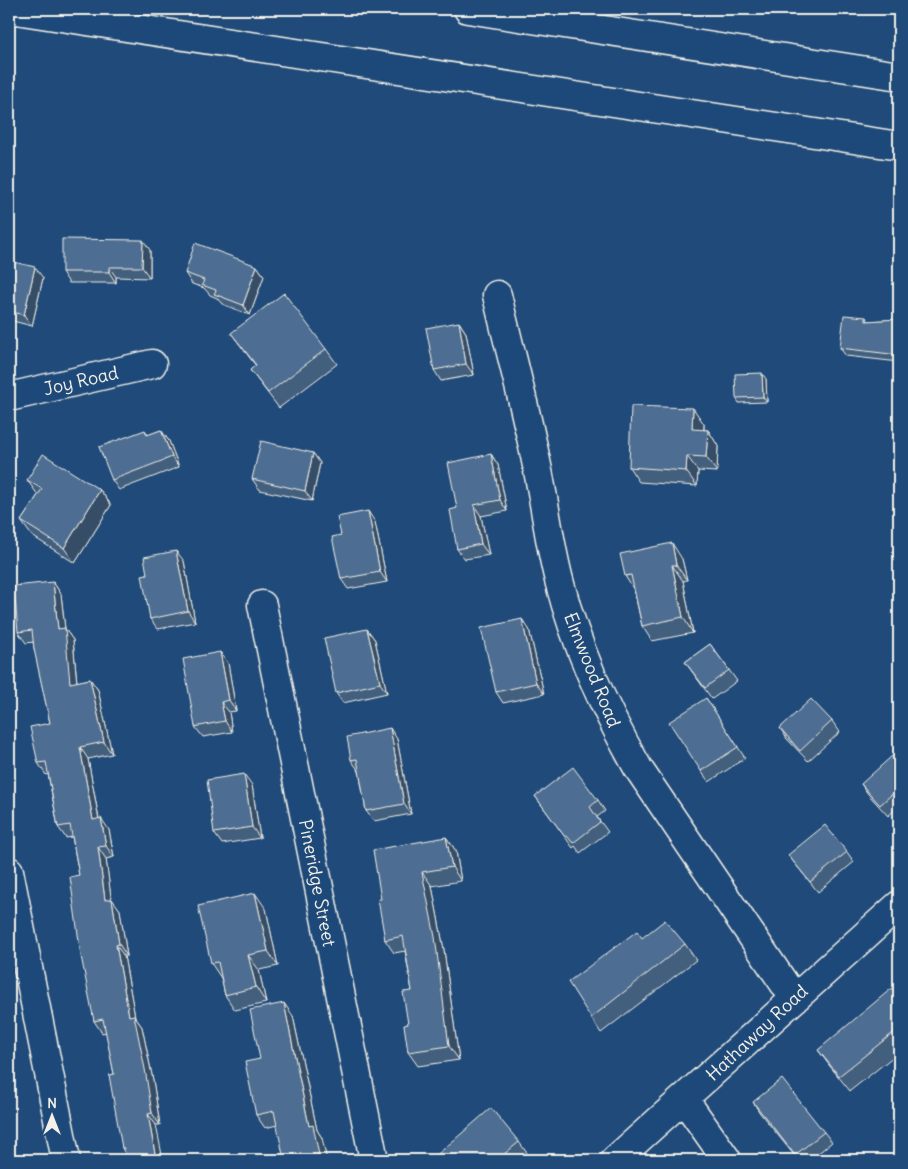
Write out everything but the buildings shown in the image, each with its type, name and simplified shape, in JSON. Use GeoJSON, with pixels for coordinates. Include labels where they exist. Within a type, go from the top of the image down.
{"type":"FeatureCollection","features":[{"type":"Feature","properties":{"kind":"main road"},"geometry":{"type":"LineString","coordinates":[[9,9],[899,146]]}},
{"type":"Feature","properties":{"kind":"main road"},"geometry":{"type":"LineString","coordinates":[[468,9],[899,76]]}},
{"type":"Feature","properties":{"kind":"main road","name":"Elmwood Road"},"geometry":{"type":"LineString","coordinates":[[497,295],[536,462],[560,584],[595,684],[615,729],[638,768],[794,998]]}},
{"type":"Feature","properties":{"kind":"main road","name":"Joy Road"},"geometry":{"type":"LineString","coordinates":[[9,397],[152,364]]}},
{"type":"Feature","properties":{"kind":"main road","name":"Pineridge Street"},"geometry":{"type":"LineString","coordinates":[[262,605],[374,1160]]}},
{"type":"Feature","properties":{"kind":"main road"},"geometry":{"type":"LineString","coordinates":[[9,871],[66,1160]]}},
{"type":"Feature","properties":{"kind":"main road","name":"Hathaway Road"},"geometry":{"type":"LineString","coordinates":[[615,1160],[899,905]]}},
{"type":"Feature","properties":{"kind":"main road"},"geometry":{"type":"LineString","coordinates":[[684,1100],[727,1160]]}}]}
